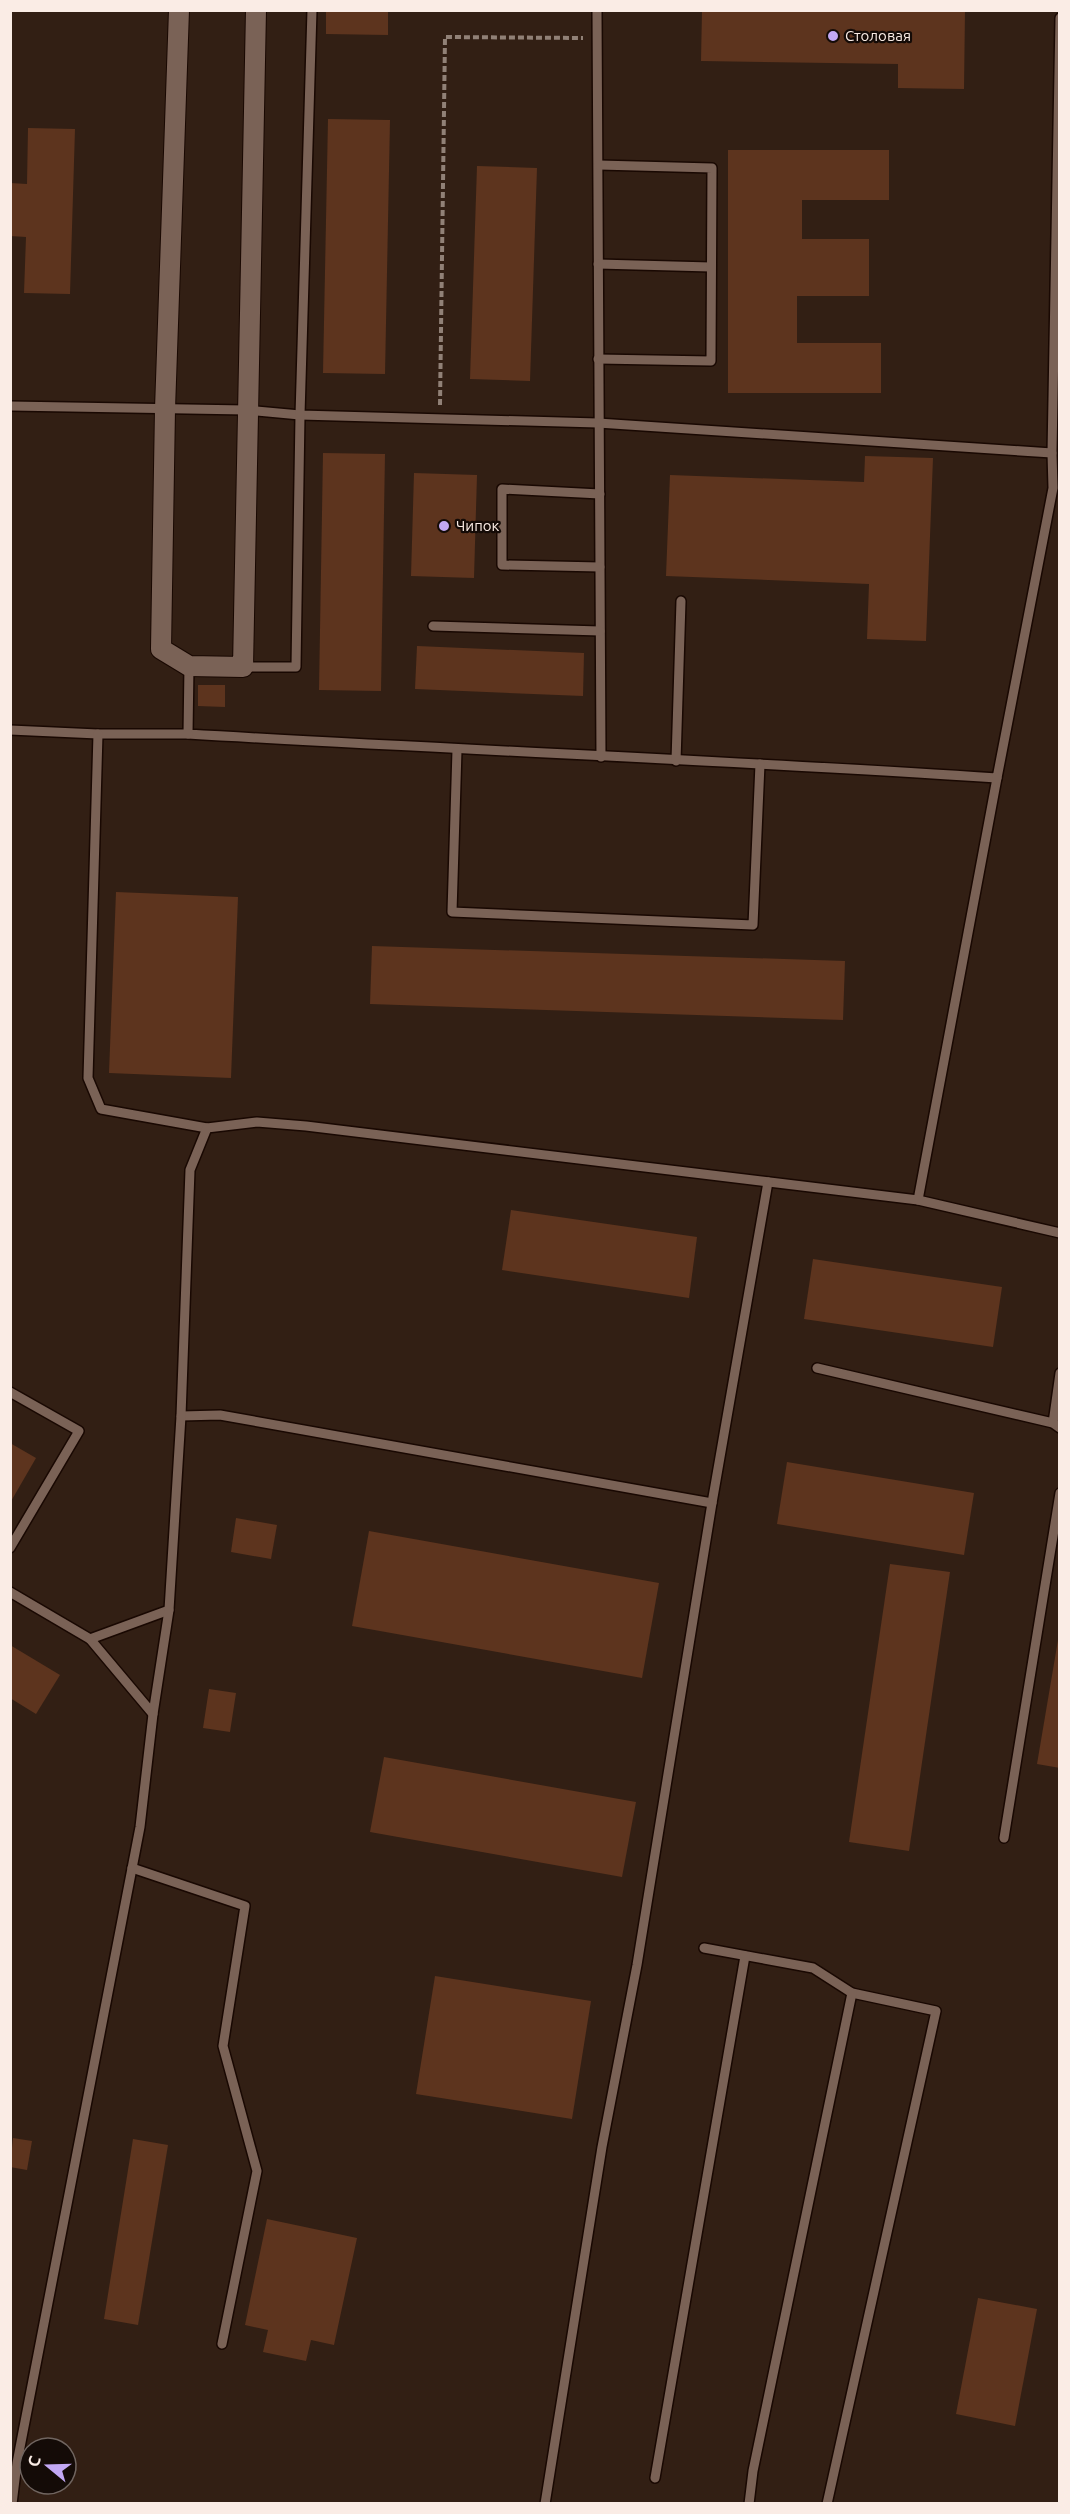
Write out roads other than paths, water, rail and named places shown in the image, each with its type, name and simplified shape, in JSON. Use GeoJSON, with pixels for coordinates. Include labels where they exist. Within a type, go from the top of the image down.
{"type":"FeatureCollection","features":[{"type":"Feature","properties":{"kind":"street"},"geometry":{"type":"LineString","coordinates":[[179,10],[165,409],[161,649],[189,666],[243,668],[246,410],[256,10]]}},
{"type":"Feature","properties":{"kind":"lane"},"geometry":{"type":"LineString","coordinates":[[243,668],[296,667],[300,415],[312,10]]}},
{"type":"Feature","properties":{"kind":"lane"},"geometry":{"type":"LineString","coordinates":[[597,10],[601,757]]}},
{"type":"Feature","properties":{"kind":"lane"},"geometry":{"type":"LineString","coordinates":[[918,1200],[1053,488],[1059,18]]}},
{"type":"Feature","properties":{"kind":"lane"},"geometry":{"type":"LineString","coordinates":[[598,359],[711,361],[712,168],[599,165]]}},
{"type":"Feature","properties":{"kind":"lane"},"geometry":{"type":"LineString","coordinates":[[598,264],[711,267]]}},
{"type":"Feature","properties":{"kind":"lane"},"geometry":{"type":"LineString","coordinates":[[10,406],[246,410],[300,415],[598,423],[1052,453]]}},
{"type":"Feature","properties":{"kind":"lane"},"geometry":{"type":"LineString","coordinates":[[600,494],[502,489],[502,565],[600,567]]}},
{"type":"Feature","properties":{"kind":"lane"},"geometry":{"type":"LineString","coordinates":[[676,761],[681,601]]}},
{"type":"Feature","properties":{"kind":"lane"},"geometry":{"type":"LineString","coordinates":[[433,626],[600,631]]}},
{"type":"Feature","properties":{"kind":"lane"},"geometry":{"type":"LineString","coordinates":[[188,734],[189,666]]}},
{"type":"Feature","properties":{"kind":"lane"},"geometry":{"type":"LineString","coordinates":[[10,730],[98,735],[188,734],[997,778]]}},
{"type":"Feature","properties":{"kind":"lane"},"geometry":{"type":"LineString","coordinates":[[98,735],[88,1078],[101,1108],[207,1128],[257,1122],[306,1126],[918,1200],[1059,1233]]}},
{"type":"Feature","properties":{"kind":"lane"},"geometry":{"type":"LineString","coordinates":[[457,750],[452,912],[753,925],[760,764]]}},
{"type":"Feature","properties":{"kind":"lane"},"geometry":{"type":"LineString","coordinates":[[12,2504],[17,2463],[140,1827],[153,1714],[169,1610],[181,1416],[189,1170],[207,1128]]}},
{"type":"Feature","properties":{"kind":"lane"},"geometry":{"type":"LineString","coordinates":[[545,2504],[602,2147],[639,1953],[712,1503],[768,1182]]}},
{"type":"Feature","properties":{"kind":"lane"},"geometry":{"type":"LineString","coordinates":[[817,1368],[1056,1426],[1059,1373]]}},
{"type":"Feature","properties":{"kind":"lane"},"geometry":{"type":"LineString","coordinates":[[10,1392],[79,1431],[10,1548]]}},
{"type":"Feature","properties":{"kind":"lane"},"geometry":{"type":"LineString","coordinates":[[181,1416],[220,1416],[712,1503]]}},
{"type":"Feature","properties":{"kind":"lane"},"geometry":{"type":"LineString","coordinates":[[1004,1838],[1059,1493]]}},
{"type":"Feature","properties":{"kind":"lane"},"geometry":{"type":"LineString","coordinates":[[10,1592],[90,1639],[153,1714]]}},
{"type":"Feature","properties":{"kind":"lane"},"geometry":{"type":"LineString","coordinates":[[90,1639],[169,1610]]}},
{"type":"Feature","properties":{"kind":"lane"},"geometry":{"type":"LineString","coordinates":[[132,1868],[245,1906],[223,2046],[257,2171],[222,2344]]}},
{"type":"Feature","properties":{"kind":"lane"},"geometry":{"type":"LineString","coordinates":[[704,1948],[813,1968],[852,1994],[936,2011],[827,2504]]}},
{"type":"Feature","properties":{"kind":"lane"},"geometry":{"type":"LineString","coordinates":[[655,2478],[746,1956]]}},
{"type":"Feature","properties":{"kind":"lane"},"geometry":{"type":"LineString","coordinates":[[749,2504],[753,2471],[852,1994]]}},
{"type":"Feature","properties":{"kind":"place","name":"Столовая"},"geometry":{"type":"Point","coordinates":[833,36]}},
{"type":"Feature","properties":{"kind":"place","name":"Чипок"},"geometry":{"type":"Point","coordinates":[444,526]}}]}
